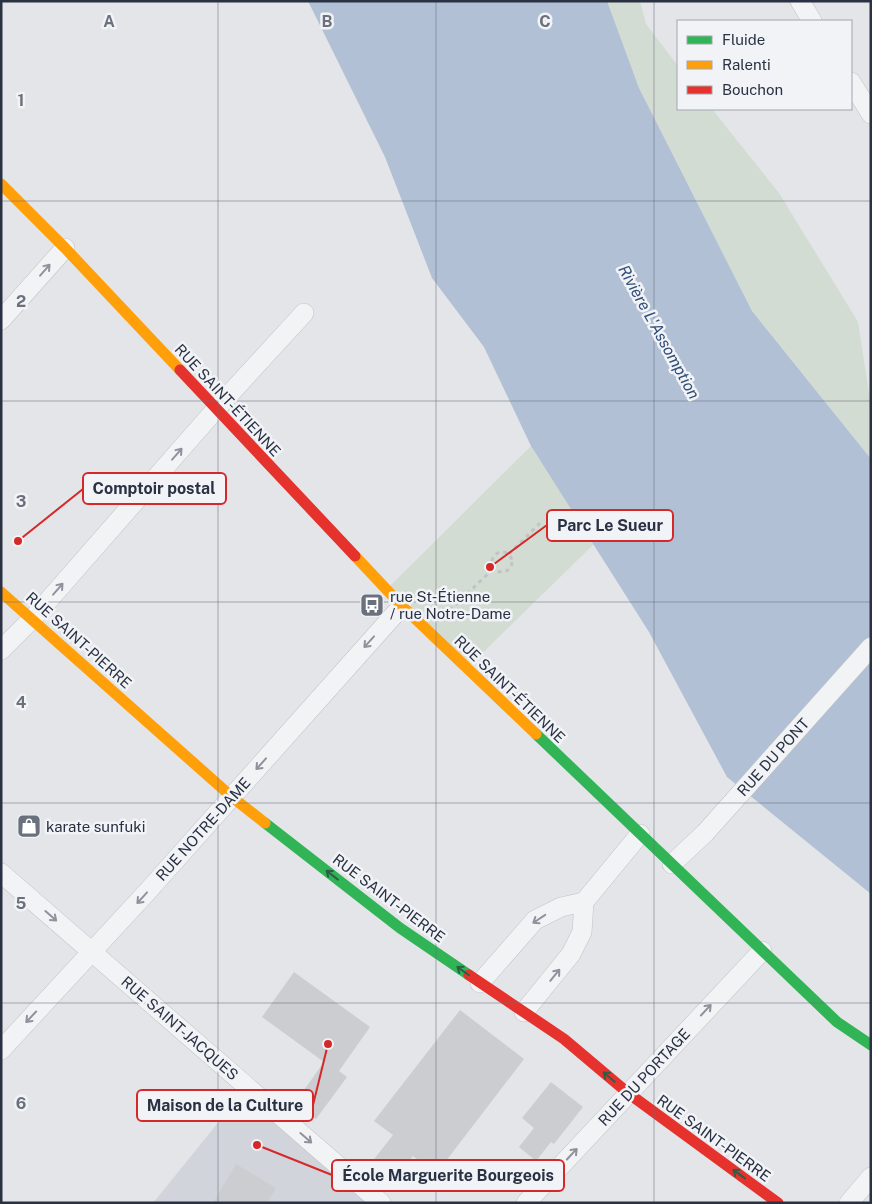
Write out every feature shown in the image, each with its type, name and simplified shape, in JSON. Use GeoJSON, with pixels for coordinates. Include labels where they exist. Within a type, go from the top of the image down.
{"type":"FeatureCollection","features":[{"type":"Feature","properties":{"kind":"street"},"geometry":{"type":"LineString","coordinates":[[800,1],[811,20]]}},
{"type":"Feature","properties":{"kind":"street"},"geometry":{"type":"LineString","coordinates":[[852,84],[871,114]]}},
{"type":"Feature","properties":{"kind":"street","name":"RUE SAINT-ÉTIENNE"},"geometry":{"type":"LineString","coordinates":[[1,184],[65,248],[402,606],[837,1022],[871,1045]]}},
{"type":"Feature","properties":{"kind":"street"},"geometry":{"type":"LineString","coordinates":[[1,320],[65,248]]}},
{"type":"Feature","properties":{"kind":"street"},"geometry":{"type":"LineString","coordinates":[[1,650],[33,618],[216,409],[304,313]]}},
{"type":"Feature","properties":{"kind":"street","name":"RUE SAINT-PIERRE"},"geometry":{"type":"LineString","coordinates":[[1,592],[33,618],[232,797],[400,928],[564,1039],[628,1093],[778,1203]]}},
{"type":"Feature","properties":{"kind":"street","name":"RUE NOTRE-DAME"},"geometry":{"type":"LineString","coordinates":[[1,1050],[93,952],[402,606]]}},
{"type":"Feature","properties":{"kind":"street","name":"RUE DU PONT"},"geometry":{"type":"LineString","coordinates":[[672,864],[705,833],[871,647]]}},
{"type":"Feature","properties":{"kind":"street"},"geometry":{"type":"LineString","coordinates":[[524,1012],[571,954],[582,932],[584,902],[640,834]]}},
{"type":"Feature","properties":{"kind":"street","name":"RUE SAINT-JACQUES"},"geometry":{"type":"LineString","coordinates":[[1,872],[381,1203]]}},
{"type":"Feature","properties":{"kind":"street"},"geometry":{"type":"LineString","coordinates":[[480,982],[535,920],[562,907],[584,902]]}},
{"type":"Feature","properties":{"kind":"street","name":"RUE DU PORTAGE"},"geometry":{"type":"LineString","coordinates":[[526,1203],[762,951]]}},
{"type":"Feature","properties":{"kind":"street"},"geometry":{"type":"LineString","coordinates":[[849,1203],[871,1177]]}},
{"type":"Feature","properties":{"kind":"path"},"geometry":{"type":"LineString","coordinates":[[509,554],[540,523]]}},
{"type":"Feature","properties":{"kind":"path"},"geometry":{"type":"LineString","coordinates":[[503,551],[509,554],[512,560],[509,569],[500,572],[494,568],[492,558],[496,553],[503,551]]}},
{"type":"Feature","properties":{"kind":"path"},"geometry":{"type":"LineString","coordinates":[[428,631],[494,568]]}},
{"type":"Feature","properties":{"kind":"shaded area"},"geometry":{"type":"Polygon","coordinates":[[[607,1],[640,1],[646,24],[677,65],[677,110],[713,110],[779,193],[858,322],[871,406],[871,459],[752,311],[639,88],[607,1]]]}},
{"type":"Feature","properties":{"kind":"shaded area"},"geometry":{"type":"Polygon","coordinates":[[[531,446],[594,544],[467,668],[386,590],[531,446]]]}},
{"type":"Feature","properties":{"kind":"shaded area"},"geometry":{"type":"Polygon","coordinates":[[[247,1087],[381,1203],[153,1203],[247,1087]]]}},
{"type":"Feature","properties":{"kind":"water","name":"Rivière L'Assomption"},"geometry":{"type":"Polygon","coordinates":[[[308,1],[607,1],[639,88],[752,311],[871,459],[871,894],[727,777],[649,632],[531,446],[484,347],[432,278],[385,157],[308,1]]]}},
{"type":"Feature","properties":{"kind":"building"},"geometry":{"type":"Polygon","coordinates":[[[294,972],[370,1027],[339,1071],[347,1077],[316,1119],[294,1104],[324,1062],[262,1017],[294,972]]]}},
{"type":"Feature","properties":{"kind":"building"},"geometry":{"type":"Polygon","coordinates":[[[460,1010],[524,1059],[436,1174],[413,1156],[391,1184],[368,1167],[393,1135],[374,1121],[460,1010]]]}},
{"type":"Feature","properties":{"kind":"building"},"geometry":{"type":"Polygon","coordinates":[[[551,1082],[583,1107],[554,1144],[551,1142],[536,1161],[519,1147],[534,1128],[522,1118],[551,1082]]]}},
{"type":"Feature","properties":{"kind":"building"},"geometry":{"type":"Polygon","coordinates":[[[236,1164],[276,1188],[267,1203],[213,1203],[236,1164]]]}},
{"type":"Feature","properties":{"kind":"traffic: fast"},"geometry":{"type":"LineString","coordinates":[[536,734],[837,1022],[871,1045]]}},
{"type":"Feature","properties":{"kind":"traffic: fast"},"geometry":{"type":"LineString","coordinates":[[265,823],[400,928],[469,975]]}},
{"type":"Feature","properties":{"kind":"traffic: slow"},"geometry":{"type":"LineString","coordinates":[[1,184],[65,248],[180,370]]}},
{"type":"Feature","properties":{"kind":"traffic: slow"},"geometry":{"type":"LineString","coordinates":[[355,556],[402,606],[536,734]]}},
{"type":"Feature","properties":{"kind":"traffic: slow"},"geometry":{"type":"LineString","coordinates":[[1,592],[232,797],[265,823]]}},
{"type":"Feature","properties":{"kind":"traffic: jam"},"geometry":{"type":"LineString","coordinates":[[180,370],[355,556]]}},
{"type":"Feature","properties":{"kind":"traffic: jam"},"geometry":{"type":"LineString","coordinates":[[469,975],[564,1039],[628,1093],[778,1203]]}},
{"type":"Feature","properties":{"kind":"place","name":"Comptoir postal"},"geometry":{"type":"Point","coordinates":[18,541]}},
{"type":"Feature","properties":{"kind":"place","name":"Parc Le Sueur"},"geometry":{"type":"Point","coordinates":[490,567]}},
{"type":"Feature","properties":{"kind":"place","name":"rue St-Étienne / rue Notre-Dame"},"geometry":{"type":"Point","coordinates":[372,605]}},
{"type":"Feature","properties":{"kind":"place","name":"karate sunfuki"},"geometry":{"type":"Point","coordinates":[29,826]}},
{"type":"Feature","properties":{"kind":"place","name":"Maison de la Culture"},"geometry":{"type":"Point","coordinates":[328,1044]}},
{"type":"Feature","properties":{"kind":"place","name":"École Marguerite Bourgeois"},"geometry":{"type":"Point","coordinates":[257,1145]}}]}
